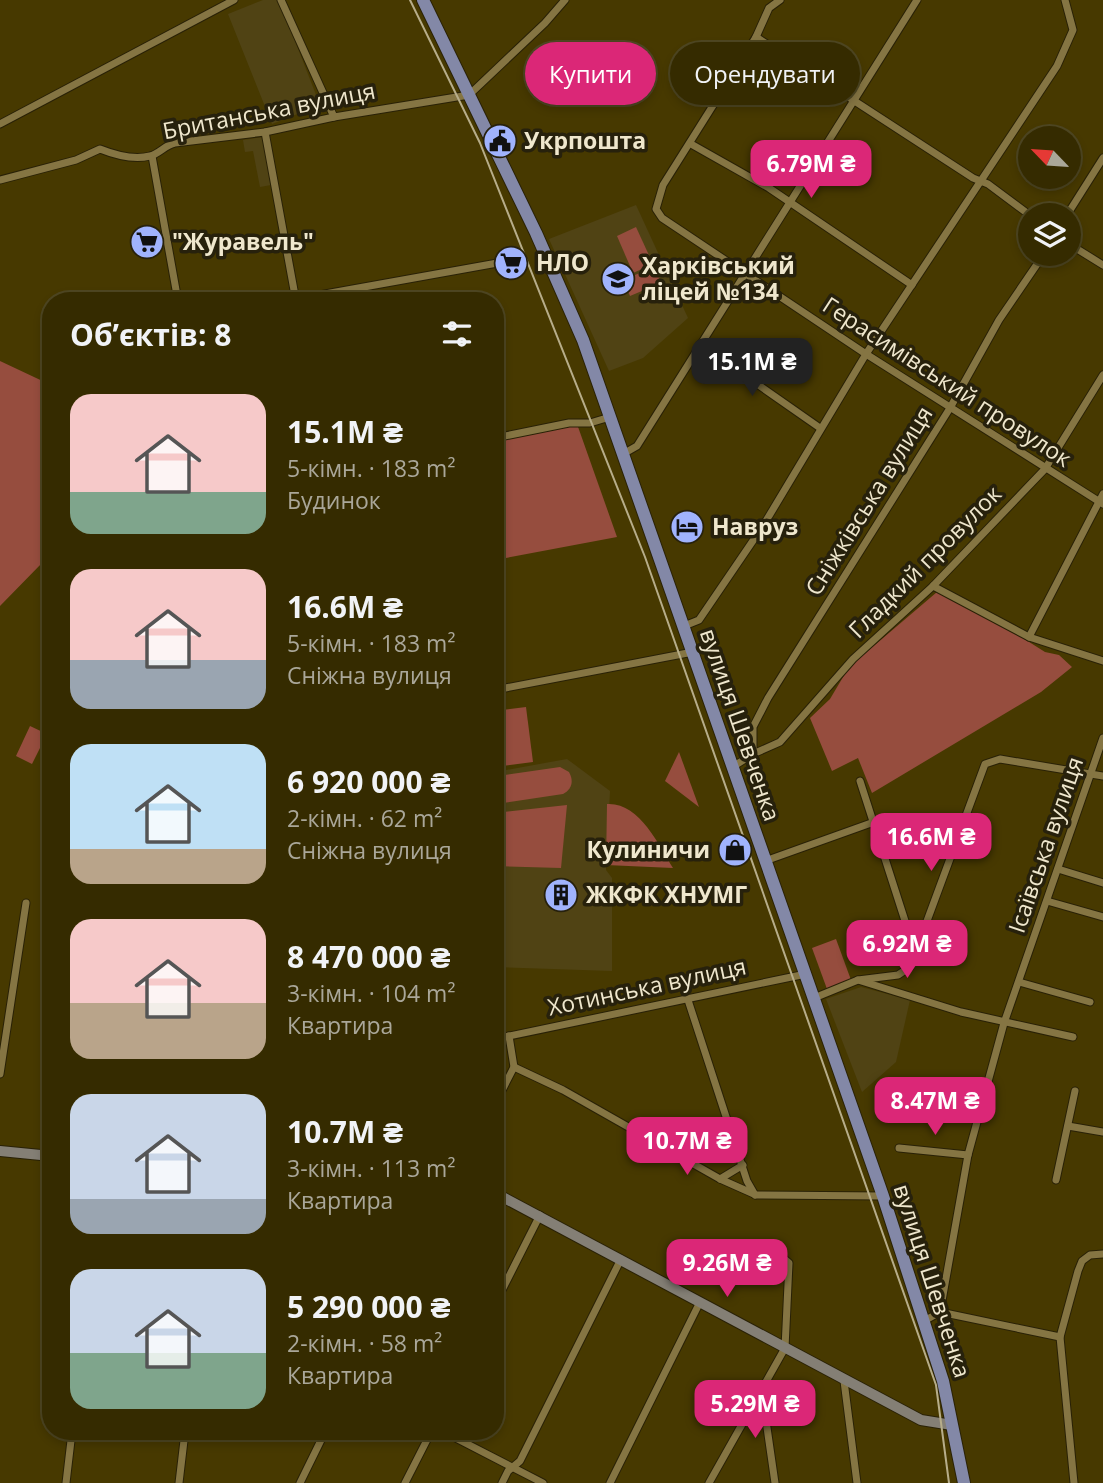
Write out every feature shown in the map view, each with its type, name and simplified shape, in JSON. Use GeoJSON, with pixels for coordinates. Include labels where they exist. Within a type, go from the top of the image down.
{"type":"FeatureCollection","features":[{"type":"Feature","properties":{"kind":"main road","name":"вулиця Шевченка"},"geometry":{"type":"LineString","coordinates":[[428,2],[559,285],[610,416],[883,1196],[943,1381],[964,1483]]}},
{"type":"Feature","properties":{"kind":"street"},"geometry":{"type":"LineString","coordinates":[[0,124],[234,0]]}},
{"type":"Feature","properties":{"kind":"street"},"geometry":{"type":"LineString","coordinates":[[281,0],[334,117]]}},
{"type":"Feature","properties":{"kind":"street"},"geometry":{"type":"LineString","coordinates":[[469,95],[545,23],[565,0]]}},
{"type":"Feature","properties":{"kind":"street"},"geometry":{"type":"LineString","coordinates":[[780,0],[769,8],[755,37],[691,144],[792,204],[912,285]]}},
{"type":"Feature","properties":{"kind":"street"},"geometry":{"type":"LineString","coordinates":[[860,89],[917,0]]}},
{"type":"Feature","properties":{"kind":"street"},"geometry":{"type":"LineString","coordinates":[[684,626],[699,620],[763,526],[866,354],[1057,66],[1073,30],[1065,0]]}},
{"type":"Feature","properties":{"kind":"street"},"geometry":{"type":"LineString","coordinates":[[755,37],[762,42]]}},
{"type":"Feature","properties":{"kind":"street","name":"Британська вулиця"},"geometry":{"type":"LineString","coordinates":[[0,180],[76,160],[100,149],[116,156],[152,156],[166,145],[265,132],[334,117],[469,95]]}},
{"type":"Feature","properties":{"kind":"street"},"geometry":{"type":"LineString","coordinates":[[623,454],[637,446],[699,344],[792,204],[850,105]]}},
{"type":"Feature","properties":{"kind":"street"},"geometry":{"type":"LineString","coordinates":[[857,105],[981,181],[1018,207]]}},
{"type":"Feature","properties":{"kind":"street"},"geometry":{"type":"LineString","coordinates":[[265,132],[295,292]]}},
{"type":"Feature","properties":{"kind":"street","name":"Герасимівський провулок"},"geometry":{"type":"LineString","coordinates":[[691,144],[663,185],[656,209],[662,218],[866,354],[1102,504]]}},
{"type":"Feature","properties":{"kind":"street"},"geometry":{"type":"LineString","coordinates":[[152,156],[176,292]]}},
{"type":"Feature","properties":{"kind":"street"},"geometry":{"type":"LineString","coordinates":[[1075,203],[1103,158]]}},
{"type":"Feature","properties":{"kind":"street"},"geometry":{"type":"LineString","coordinates":[[1081,251],[1103,265]]}},
{"type":"Feature","properties":{"kind":"street"},"geometry":{"type":"LineString","coordinates":[[340,292],[503,262]]}},
{"type":"Feature","properties":{"kind":"street","name":"Сніжківська вулиця"},"geometry":{"type":"LineString","coordinates":[[752,754],[753,727],[768,698],[950,408],[999,320],[1036,266]]}},
{"type":"Feature","properties":{"kind":"street"},"geometry":{"type":"LineString","coordinates":[[699,344],[820,428]]}},
{"type":"Feature","properties":{"kind":"street","name":"Гладкий провулок"},"geometry":{"type":"LineString","coordinates":[[752,754],[780,742],[853,659],[933,586],[1045,469],[1103,375]]}},
{"type":"Feature","properties":{"kind":"street"},"geometry":{"type":"LineString","coordinates":[[504,436],[569,423],[590,423],[610,416]]}},
{"type":"Feature","properties":{"kind":"street"},"geometry":{"type":"LineString","coordinates":[[1030,637],[1102,504],[1103,494]]}},
{"type":"Feature","properties":{"kind":"street"},"geometry":{"type":"LineString","coordinates":[[933,586],[1030,637],[1103,662]]}},
{"type":"Feature","properties":{"kind":"street"},"geometry":{"type":"LineString","coordinates":[[504,688],[693,652]]}},
{"type":"Feature","properties":{"kind":"street","name":"Ісаївська вулиця"},"geometry":{"type":"LineString","coordinates":[[940,1312],[968,1155],[1004,1023],[1103,738]]}},
{"type":"Feature","properties":{"kind":"street"},"geometry":{"type":"LineString","coordinates":[[734,766],[752,754]]}},
{"type":"Feature","properties":{"kind":"street"},"geometry":{"type":"LineString","coordinates":[[814,998],[858,980],[898,975],[910,967],[923,938],[982,769],[990,761],[1000,759],[1103,776]]}},
{"type":"Feature","properties":{"kind":"street"},"geometry":{"type":"LineString","coordinates":[[860,781],[916,956]]}},
{"type":"Feature","properties":{"kind":"street"},"geometry":{"type":"LineString","coordinates":[[764,861],[874,822]]}},
{"type":"Feature","properties":{"kind":"street"},"geometry":{"type":"LineString","coordinates":[[1058,869],[1103,883]]}},
{"type":"Feature","properties":{"kind":"street"},"geometry":{"type":"LineString","coordinates":[[1047,901],[1103,917]]}},
{"type":"Feature","properties":{"kind":"street"},"geometry":{"type":"LineString","coordinates":[[0,1074],[26,902]]}},
{"type":"Feature","properties":{"kind":"street"},"geometry":{"type":"LineString","coordinates":[[909,935],[916,939],[923,938]]}},
{"type":"Feature","properties":{"kind":"street","name":"Хотинська вулиця"},"geometry":{"type":"LineString","coordinates":[[504,1037],[806,974]]}},
{"type":"Feature","properties":{"kind":"street"},"geometry":{"type":"LineString","coordinates":[[898,975],[901,992]]}},
{"type":"Feature","properties":{"kind":"street"},"geometry":{"type":"LineString","coordinates":[[858,980],[1004,1023],[1073,1037]]}},
{"type":"Feature","properties":{"kind":"street"},"geometry":{"type":"LineString","coordinates":[[1019,982],[1090,1002]]}},
{"type":"Feature","properties":{"kind":"street"},"geometry":{"type":"LineString","coordinates":[[687,997],[747,1181],[755,1195]]}},
{"type":"Feature","properties":{"kind":"street"},"geometry":{"type":"LineString","coordinates":[[504,1086],[514,1067],[509,1036]]}},
{"type":"Feature","properties":{"kind":"street"},"geometry":{"type":"LineString","coordinates":[[514,1067],[563,1090],[720,1179],[755,1195],[883,1196]]}},
{"type":"Feature","properties":{"kind":"street"},"geometry":{"type":"LineString","coordinates":[[1056,1180],[1075,1091]]}},
{"type":"Feature","properties":{"kind":"street"},"geometry":{"type":"LineString","coordinates":[[1068,1126],[1103,1132]]}},
{"type":"Feature","properties":{"kind":"street"},"geometry":{"type":"LineString","coordinates":[[899,1148],[968,1155]]}},
{"type":"Feature","properties":{"kind":"street"},"geometry":{"type":"LineString","coordinates":[[0,1151],[42,1155]]}},
{"type":"Feature","properties":{"kind":"street"},"geometry":{"type":"LineString","coordinates":[[720,1179],[743,1165]]}},
{"type":"Feature","properties":{"kind":"street"},"geometry":{"type":"LineString","coordinates":[[504,1197],[921,1420],[952,1424]]}},
{"type":"Feature","properties":{"kind":"street"},"geometry":{"type":"LineString","coordinates":[[504,1286],[540,1215]]}},
{"type":"Feature","properties":{"kind":"street"},"geometry":{"type":"LineString","coordinates":[[709,1483],[785,1349],[788,1261],[752,1251]]}},
{"type":"Feature","properties":{"kind":"street"},"geometry":{"type":"LineString","coordinates":[[1074,1483],[1060,1338],[1077,1271],[1085,1258],[1103,1254]]}},
{"type":"Feature","properties":{"kind":"street"},"geometry":{"type":"LineString","coordinates":[[502,1483],[520,1461],[621,1259]]}},
{"type":"Feature","properties":{"kind":"street"},"geometry":{"type":"LineString","coordinates":[[610,1483],[700,1302]]}},
{"type":"Feature","properties":{"kind":"street"},"geometry":{"type":"LineString","coordinates":[[924,1321],[940,1312],[1060,1338]]}},
{"type":"Feature","properties":{"kind":"street"},"geometry":{"type":"LineString","coordinates":[[844,1381],[857,1483]]}},
{"type":"Feature","properties":{"kind":"street"},"geometry":{"type":"LineString","coordinates":[[762,1392],[775,1483]]}},
{"type":"Feature","properties":{"kind":"street"},"geometry":{"type":"LineString","coordinates":[[746,1420],[760,1418],[768,1424]]}},
{"type":"Feature","properties":{"kind":"street"},"geometry":{"type":"LineString","coordinates":[[66,1483],[71,1440]]}},
{"type":"Feature","properties":{"kind":"street"},"geometry":{"type":"LineString","coordinates":[[179,1483],[184,1440]]}},
{"type":"Feature","properties":{"kind":"street"},"geometry":{"type":"LineString","coordinates":[[300,1483],[321,1440]]}},
{"type":"Feature","properties":{"kind":"street"},"geometry":{"type":"LineString","coordinates":[[405,1483],[427,1440]]}},
{"type":"Feature","properties":{"kind":"street"},"geometry":{"type":"LineString","coordinates":[[460,1440],[543,1483]]}},
{"type":"Feature","properties":{"kind":"shaded area"},"geometry":{"type":"Polygon","coordinates":[[[263,0],[279,0],[320,105],[272,124],[228,14],[263,0]]]}},
{"type":"Feature","properties":{"kind":"shaded area"},"geometry":{"type":"Polygon","coordinates":[[[263,137],[271,185],[260,187],[253,151],[245,152],[243,140],[263,137]]]}},
{"type":"Feature","properties":{"kind":"shaded area","name":"Харківський ліцей №134"},"geometry":{"type":"Polygon","coordinates":[[[636,205],[688,318],[643,358],[609,371],[549,239],[636,205]]]}},
{"type":"Feature","properties":{"kind":"shaded area"},"geometry":{"type":"Polygon","coordinates":[[[636,227],[653,264],[633,273],[617,236],[636,227]]]}},
{"type":"Feature","properties":{"kind":"shaded area"},"geometry":{"type":"Polygon","coordinates":[[[654,267],[661,283],[630,296],[623,280],[654,267]]]}},
{"type":"Feature","properties":{"kind":"shaded area"},"geometry":{"type":"Polygon","coordinates":[[[0,361],[42,381],[42,563],[0,606],[0,361]]]}},
{"type":"Feature","properties":{"kind":"shaded area"},"geometry":{"type":"Polygon","coordinates":[[[577,424],[617,537],[504,558],[504,439],[577,424]]]}},
{"type":"Feature","properties":{"kind":"shaded area"},"geometry":{"type":"Polygon","coordinates":[[[937,592],[1002,625],[1045,652],[1059,655],[1072,667],[1041,692],[872,793],[858,758],[832,771],[810,718],[830,699],[849,667],[937,592]]]}},
{"type":"Feature","properties":{"kind":"shaded area"},"geometry":{"type":"Polygon","coordinates":[[[526,707],[533,762],[504,766],[504,710],[526,707]]]}},
{"type":"Feature","properties":{"kind":"shaded area"},"geometry":{"type":"Polygon","coordinates":[[[30,726],[42,732],[42,744],[32,764],[16,756],[30,726]]]}},
{"type":"Feature","properties":{"kind":"shaded area"},"geometry":{"type":"Polygon","coordinates":[[[679,752],[699,807],[665,781],[679,752]]]}},
{"type":"Feature","properties":{"kind":"shaded area"},"geometry":{"type":"Polygon","coordinates":[[[567,759],[610,791],[606,870],[612,878],[612,971],[504,967],[504,770],[567,759]]]}},
{"type":"Feature","properties":{"kind":"shaded area"},"geometry":{"type":"Polygon","coordinates":[[[560,767],[569,772],[571,784],[563,794],[504,803],[504,775],[560,767]]]}},
{"type":"Feature","properties":{"kind":"shaded area"},"geometry":{"type":"Polygon","coordinates":[[[607,804],[618,805],[638,817],[673,868],[606,865],[607,804]]]}},
{"type":"Feature","properties":{"kind":"shaded area"},"geometry":{"type":"Polygon","coordinates":[[[567,805],[561,868],[504,866],[504,812],[567,805]]]}},
{"type":"Feature","properties":{"kind":"shaded area"},"geometry":{"type":"Polygon","coordinates":[[[836,939],[851,980],[827,989],[812,948],[836,939]]]}},
{"type":"Feature","properties":{"kind":"shaded area"},"geometry":{"type":"Polygon","coordinates":[[[861,987],[910,1000],[896,1062],[862,1092],[826,999],[861,987]]]}},
{"type":"Feature","properties":{"kind":"tram line"},"geometry":{"type":"LineString","coordinates":[[410,0],[480,143],[645,557],[936,1385],[949,1483]]}},
{"type":"Feature","properties":{"kind":"place","name":"Укрпошта"},"geometry":{"type":"Point","coordinates":[500,141]}},
{"type":"Feature","properties":{"kind":"place","name":"\"Журавель\""},"geometry":{"type":"Point","coordinates":[147,242]}},
{"type":"Feature","properties":{"kind":"place","name":"НЛО"},"geometry":{"type":"Point","coordinates":[511,263]}},
{"type":"Feature","properties":{"kind":"place","name":"Харківський ліцей №134"},"geometry":{"type":"Point","coordinates":[618,279]}},
{"type":"Feature","properties":{"kind":"place","name":"Навруз"},"geometry":{"type":"Point","coordinates":[687,527]}},
{"type":"Feature","properties":{"kind":"place","name":"Кулиничи"},"geometry":{"type":"Point","coordinates":[735,850]}},
{"type":"Feature","properties":{"kind":"place","name":"ЖКФК ХНУМГ"},"geometry":{"type":"Point","coordinates":[561,895]}}]}
